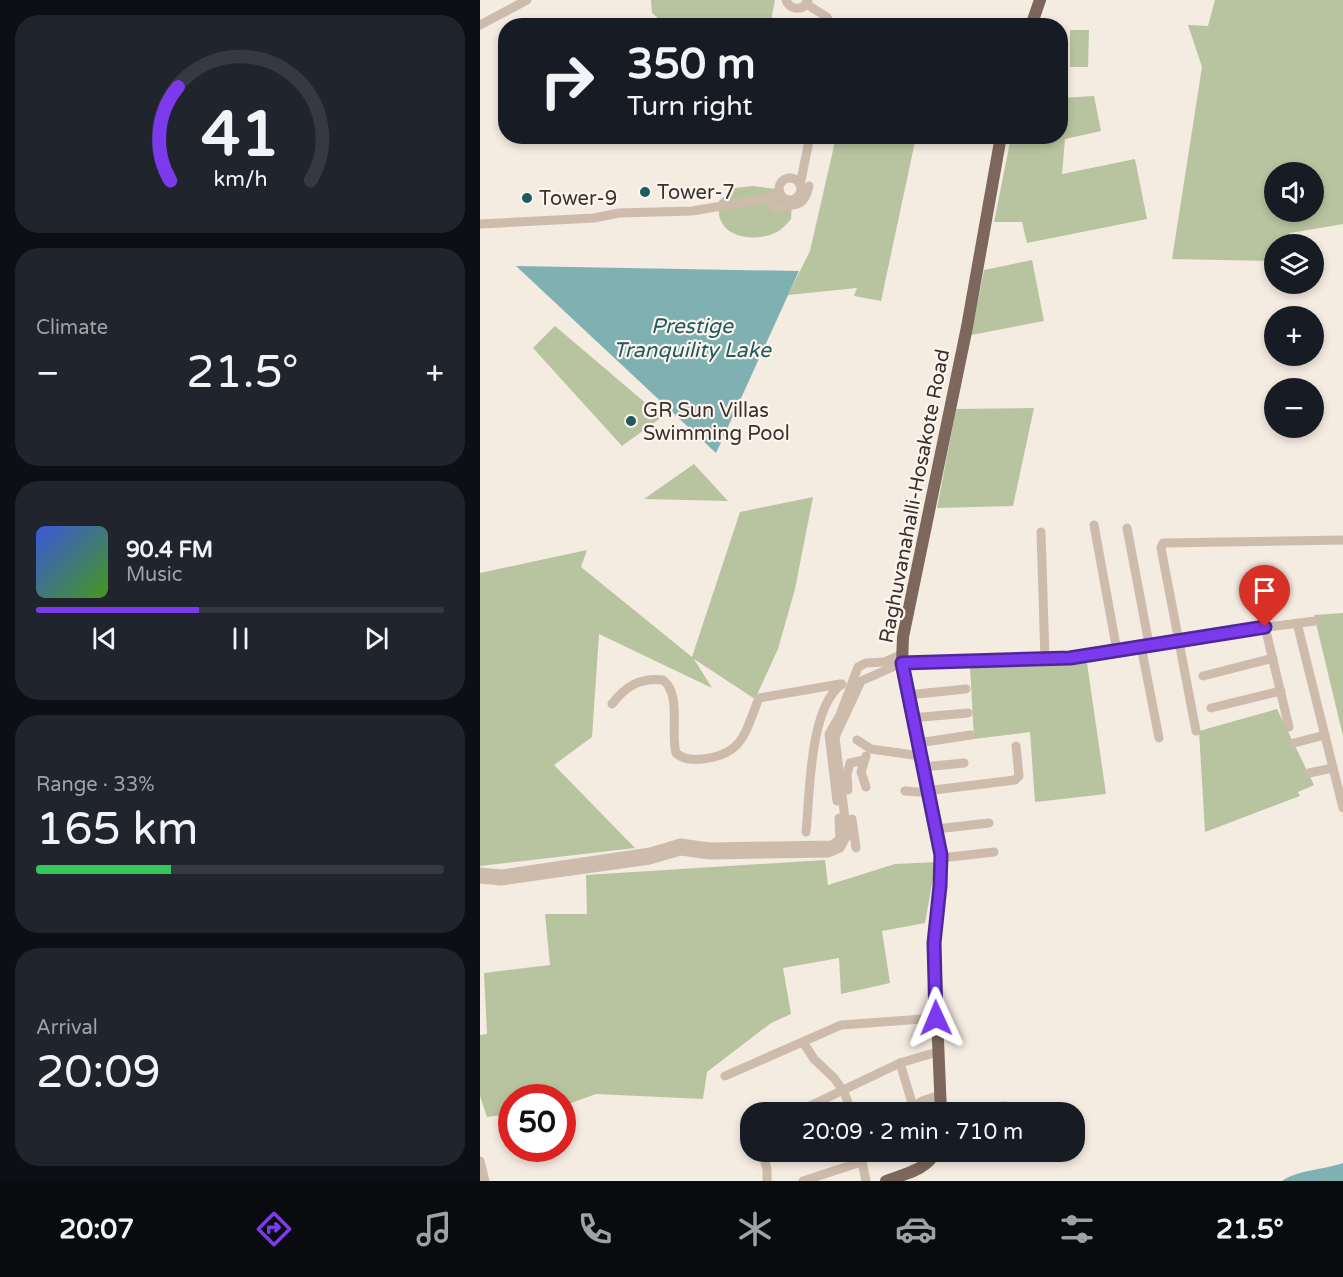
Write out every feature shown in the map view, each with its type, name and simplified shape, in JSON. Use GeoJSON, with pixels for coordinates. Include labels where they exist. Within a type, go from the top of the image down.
{"type":"FeatureCollection","features":[{"type":"Feature","properties":{"kind":"main road"},"geometry":{"type":"LineString","coordinates":[[1034,18],[1040,0]]}},
{"type":"Feature","properties":{"kind":"main road","name":"Raghuvanahalli-Hosakote Road"},"geometry":{"type":"LineString","coordinates":[[940,1102],[934,943],[940,886],[940,858],[907,695],[902,659],[903,638],[967,327],[1000,144]]}},
{"type":"Feature","properties":{"kind":"main road"},"geometry":{"type":"LineString","coordinates":[[886,1181],[923,1167],[929,1162]]}},
{"type":"Feature","properties":{"kind":"street"},"geometry":{"type":"LineString","coordinates":[[480,25],[527,0]]}},
{"type":"Feature","properties":{"kind":"street"},"geometry":{"type":"LineString","coordinates":[[786,0],[789,5],[796,8],[807,2],[827,18]]}},
{"type":"Feature","properties":{"kind":"street"},"geometry":{"type":"LineString","coordinates":[[480,224],[594,218],[619,213],[692,211],[775,196],[792,200],[799,196],[805,185],[809,144]]}},
{"type":"Feature","properties":{"kind":"street"},"geometry":{"type":"LineString","coordinates":[[775,196],[780,182],[787,178],[793,178],[805,185]]}},
{"type":"Feature","properties":{"kind":"street"},"geometry":{"type":"LineString","coordinates":[[1094,525],[1117,651]]}},
{"type":"Feature","properties":{"kind":"street"},"geometry":{"type":"LineString","coordinates":[[1126,528],[1159,738]]}},
{"type":"Feature","properties":{"kind":"street"},"geometry":{"type":"LineString","coordinates":[[1041,532],[1045,659]]}},
{"type":"Feature","properties":{"kind":"street"},"geometry":{"type":"LineString","coordinates":[[1196,731],[1161,548],[1163,543],[1343,540]]}},
{"type":"Feature","properties":{"kind":"street"},"geometry":{"type":"LineString","coordinates":[[480,879],[501,881],[650,852],[680,843],[710,851],[832,845],[841,842],[829,734],[856,682],[860,665],[902,659],[1045,659],[1117,651],[1315,621]]}},
{"type":"Feature","properties":{"kind":"street"},"geometry":{"type":"LineString","coordinates":[[1297,623],[1343,808]]}},
{"type":"Feature","properties":{"kind":"street"},"geometry":{"type":"LineString","coordinates":[[1265,627],[1289,727]]}},
{"type":"Feature","properties":{"kind":"street"},"geometry":{"type":"LineString","coordinates":[[1203,676],[1273,658]]}},
{"type":"Feature","properties":{"kind":"street"},"geometry":{"type":"LineString","coordinates":[[612,704],[622,691],[633,683],[663,680],[669,685],[673,700],[676,753],[686,760],[701,759],[720,756],[734,750],[741,742],[759,698],[856,682],[902,659]]}},
{"type":"Feature","properties":{"kind":"street"},"geometry":{"type":"LineString","coordinates":[[806,832],[816,735],[828,699],[840,684]]}},
{"type":"Feature","properties":{"kind":"street"},"geometry":{"type":"LineString","coordinates":[[907,695],[966,689]]}},
{"type":"Feature","properties":{"kind":"street"},"geometry":{"type":"LineString","coordinates":[[1211,708],[1281,692]]}},
{"type":"Feature","properties":{"kind":"street"},"geometry":{"type":"LineString","coordinates":[[911,718],[968,713]]}},
{"type":"Feature","properties":{"kind":"street"},"geometry":{"type":"LineString","coordinates":[[918,743],[971,735]]}},
{"type":"Feature","properties":{"kind":"street"},"geometry":{"type":"LineString","coordinates":[[1294,742],[1325,735]]}},
{"type":"Feature","properties":{"kind":"street"},"geometry":{"type":"LineString","coordinates":[[857,740],[871,749],[922,762],[964,764]]}},
{"type":"Feature","properties":{"kind":"street"},"geometry":{"type":"LineString","coordinates":[[906,791],[928,791],[1017,780],[1019,776],[1016,746]]}},
{"type":"Feature","properties":{"kind":"street"},"geometry":{"type":"LineString","coordinates":[[866,787],[861,772],[864,760],[871,749]]}},
{"type":"Feature","properties":{"kind":"street"},"geometry":{"type":"LineString","coordinates":[[856,848],[847,774],[850,763],[864,760]]}},
{"type":"Feature","properties":{"kind":"street"},"geometry":{"type":"LineString","coordinates":[[1309,773],[1333,768]]}},
{"type":"Feature","properties":{"kind":"street"},"geometry":{"type":"LineString","coordinates":[[936,830],[989,823]]}},
{"type":"Feature","properties":{"kind":"street"},"geometry":{"type":"LineString","coordinates":[[940,858],[994,852]]}},
{"type":"Feature","properties":{"kind":"street"},"geometry":{"type":"LineString","coordinates":[[480,872],[500,874],[568,868]]}},
{"type":"Feature","properties":{"kind":"street"},"geometry":{"type":"LineString","coordinates":[[725,1076],[841,1025],[936,1018]]}},
{"type":"Feature","properties":{"kind":"street"},"geometry":{"type":"LineString","coordinates":[[803,1042],[814,1059],[834,1078],[848,1102]]}},
{"type":"Feature","properties":{"kind":"street"},"geometry":{"type":"LineString","coordinates":[[820,1102],[900,1063],[937,1052]]}},
{"type":"Feature","properties":{"kind":"street"},"geometry":{"type":"LineString","coordinates":[[900,1063],[908,1102]]}},
{"type":"Feature","properties":{"kind":"street"},"geometry":{"type":"LineString","coordinates":[[926,1102],[940,1095]]}},
{"type":"Feature","properties":{"kind":"street"},"geometry":{"type":"LineString","coordinates":[[480,1161],[485,1181]]}},
{"type":"Feature","properties":{"kind":"street"},"geometry":{"type":"LineString","coordinates":[[765,1162],[767,1181]]}},
{"type":"Feature","properties":{"kind":"street"},"geometry":{"type":"LineString","coordinates":[[803,1181],[861,1162],[866,1181]]}},
{"type":"Feature","properties":{"kind":"green space"},"geometry":{"type":"Polygon","coordinates":[[[651,0],[775,0],[772,18],[658,18],[652,13],[651,0]]]}},
{"type":"Feature","properties":{"kind":"green space"},"geometry":{"type":"Polygon","coordinates":[[[1215,0],[1343,0],[1343,224],[1290,234],[1264,234],[1264,261],[1172,259],[1202,67],[1188,25],[1208,26],[1215,0]]]}},
{"type":"Feature","properties":{"kind":"green space"},"geometry":{"type":"Polygon","coordinates":[[[1070,30],[1089,30],[1088,67],[1070,67],[1070,30]]]}},
{"type":"Feature","properties":{"kind":"green space"},"geometry":{"type":"Polygon","coordinates":[[[1094,96],[1101,131],[1068,138],[1068,98],[1094,96]]]}},
{"type":"Feature","properties":{"kind":"green space"},"geometry":{"type":"Polygon","coordinates":[[[834,144],[915,144],[881,301],[854,296],[857,288],[788,295],[810,251],[834,144]]]}},
{"type":"Feature","properties":{"kind":"green space"},"geometry":{"type":"Polygon","coordinates":[[[1010,144],[1065,144],[1062,174],[1135,159],[1147,219],[1027,243],[1022,222],[994,222],[1010,144]]]}},
{"type":"Feature","properties":{"kind":"green space"},"geometry":{"type":"Polygon","coordinates":[[[753,186],[777,189],[792,201],[791,219],[777,232],[762,237],[746,237],[731,232],[721,221],[719,201],[734,188],[753,186]]]}},
{"type":"Feature","properties":{"kind":"green space"},"geometry":{"type":"Polygon","coordinates":[[[1032,260],[1044,321],[971,335],[984,270],[1032,260]]]}},
{"type":"Feature","properties":{"kind":"green space"},"geometry":{"type":"Polygon","coordinates":[[[555,326],[662,417],[622,446],[533,348],[555,326]]]}},
{"type":"Feature","properties":{"kind":"green space"},"geometry":{"type":"Polygon","coordinates":[[[1034,408],[1013,506],[937,508],[956,409],[1034,408]]]}},
{"type":"Feature","properties":{"kind":"green space"},"geometry":{"type":"Polygon","coordinates":[[[694,464],[728,501],[644,499],[694,464]]]}},
{"type":"Feature","properties":{"kind":"green space"},"geometry":{"type":"Polygon","coordinates":[[[813,497],[795,589],[778,649],[755,699],[694,659],[712,688],[599,634],[592,737],[554,765],[635,848],[480,866],[480,573],[587,550],[581,567],[692,657],[740,512],[813,497]]]}},
{"type":"Feature","properties":{"kind":"green space"},"geometry":{"type":"Polygon","coordinates":[[[1343,613],[1343,736],[1314,615],[1343,613]]]}},
{"type":"Feature","properties":{"kind":"green space"},"geometry":{"type":"Polygon","coordinates":[[[1087,663],[1106,794],[1035,802],[1030,732],[974,739],[970,666],[1087,663]]]}},
{"type":"Feature","properties":{"kind":"green space"},"geometry":{"type":"Polygon","coordinates":[[[1277,709],[1314,785],[1298,792],[1300,796],[1205,832],[1199,731],[1277,709]]]}},
{"type":"Feature","properties":{"kind":"green space"},"geometry":{"type":"Polygon","coordinates":[[[825,860],[828,885],[895,864],[936,862],[925,923],[882,931],[890,983],[841,994],[839,958],[783,968],[791,1014],[771,1023],[707,1072],[703,1099],[596,1094],[576,1101],[576,1084],[498,1084],[498,1116],[487,1117],[480,1096],[480,1035],[487,1034],[484,973],[550,965],[545,914],[587,914],[586,875],[825,860]]]}},
{"type":"Feature","properties":{"kind":"water","name":"Prestige Tranquility Lake"},"geometry":{"type":"Polygon","coordinates":[[[516,266],[799,271],[716,453],[516,266]]]}},
{"type":"Feature","properties":{"kind":"water"},"geometry":{"type":"Polygon","coordinates":[[[1343,1163],[1343,1181],[1282,1181],[1288,1177],[1343,1163]]]}},
{"type":"Feature","properties":{"kind":"place","name":"Tower-7"},"geometry":{"type":"Point","coordinates":[645,192]}},
{"type":"Feature","properties":{"kind":"place","name":"Tower-9"},"geometry":{"type":"Point","coordinates":[527,198]}},
{"type":"Feature","properties":{"kind":"place","name":"GR Sun Villas Swimming Pool"},"geometry":{"type":"Point","coordinates":[631,421]}},
{"type":"Feature","properties":{"kind":"route"},"geometry":{"type":"LineString","coordinates":[[936,1018],[934,943],[941,855],[911,718],[902,663],[1070,658],[1196,636],[1265,627]]}}]}
